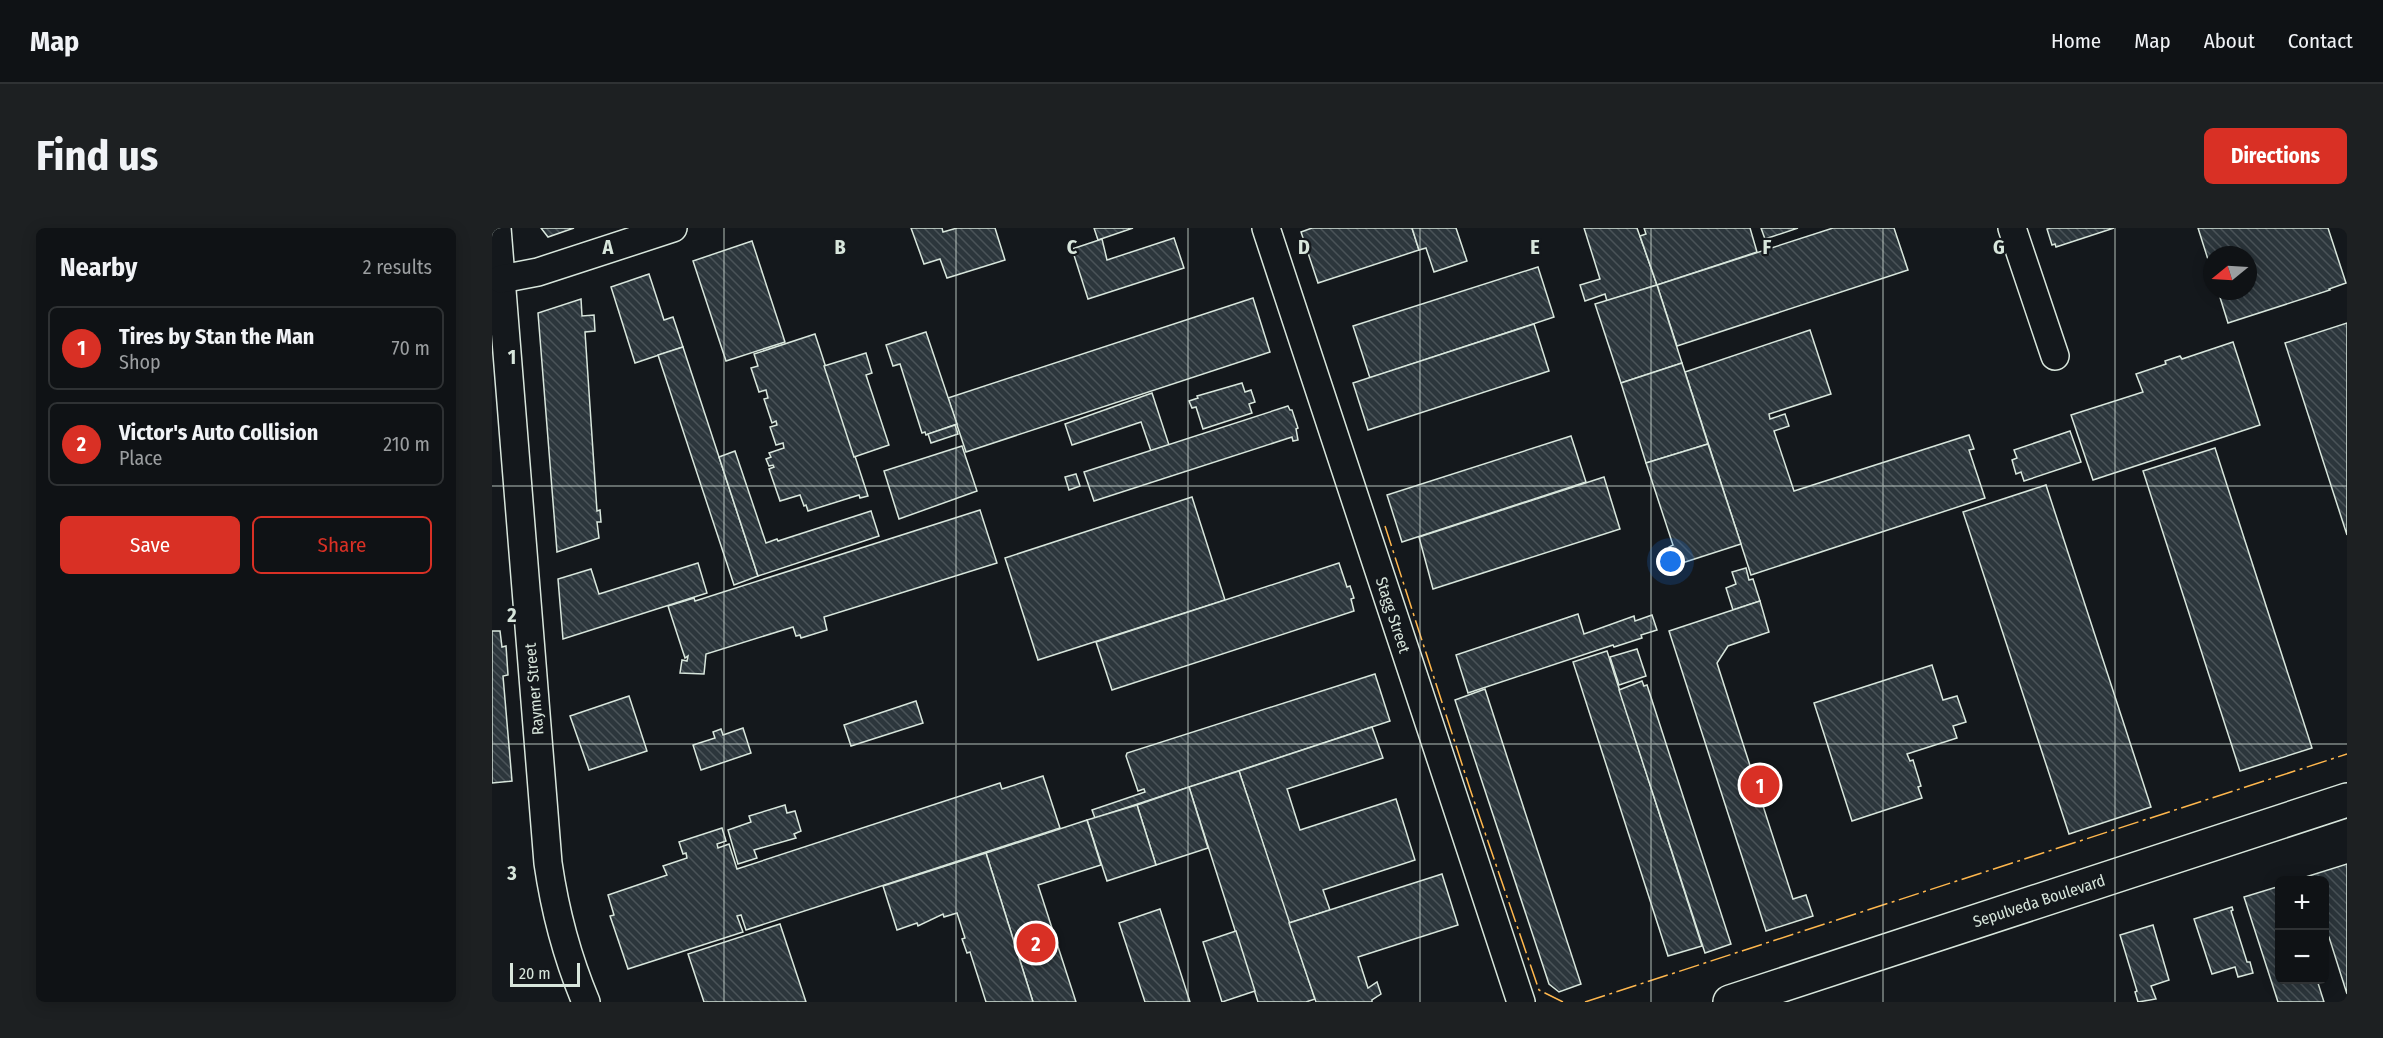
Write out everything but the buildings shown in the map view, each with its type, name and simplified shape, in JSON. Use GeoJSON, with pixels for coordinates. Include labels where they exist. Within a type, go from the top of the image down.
{"type":"FeatureCollection","features":[{"type":"Feature","properties":{"kind":"main road","name":"Sepulveda Boulevard"},"geometry":{"type":"LineString","coordinates":[[1730,1002],[2347,800]]}},
{"type":"Feature","properties":{"kind":"street","name":"Raymer Street"},"geometry":{"type":"LineString","coordinates":[[497,228],[548,863],[553,902],[586,1002]]}},
{"type":"Feature","properties":{"kind":"street"},"geometry":{"type":"LineString","coordinates":[[501,279],[538,272],[673,228]]}},
{"type":"Feature","properties":{"kind":"street","name":"Stagg Street"},"geometry":{"type":"LineString","coordinates":[[1266,228],[1521,1002]]}},
{"type":"Feature","properties":{"kind":"street"},"geometry":{"type":"LineString","coordinates":[[2012,228],[2055,356]]}},
{"type":"Feature","properties":{"kind":"power"},"geometry":{"type":"LineString","coordinates":[[1385,526],[1470,789],[1539,990],[1563,1002]]}},
{"type":"Feature","properties":{"kind":"power"},"geometry":{"type":"LineString","coordinates":[[1585,1002],[2347,754]]}},
{"type":"Feature","properties":{"kind":"place","name":"Tires by Stan the Man"},"geometry":{"type":"Point","coordinates":[1760,785]}},
{"type":"Feature","properties":{"kind":"place","name":"Victor's Auto Collision"},"geometry":{"type":"Point","coordinates":[1036,943]}}]}
